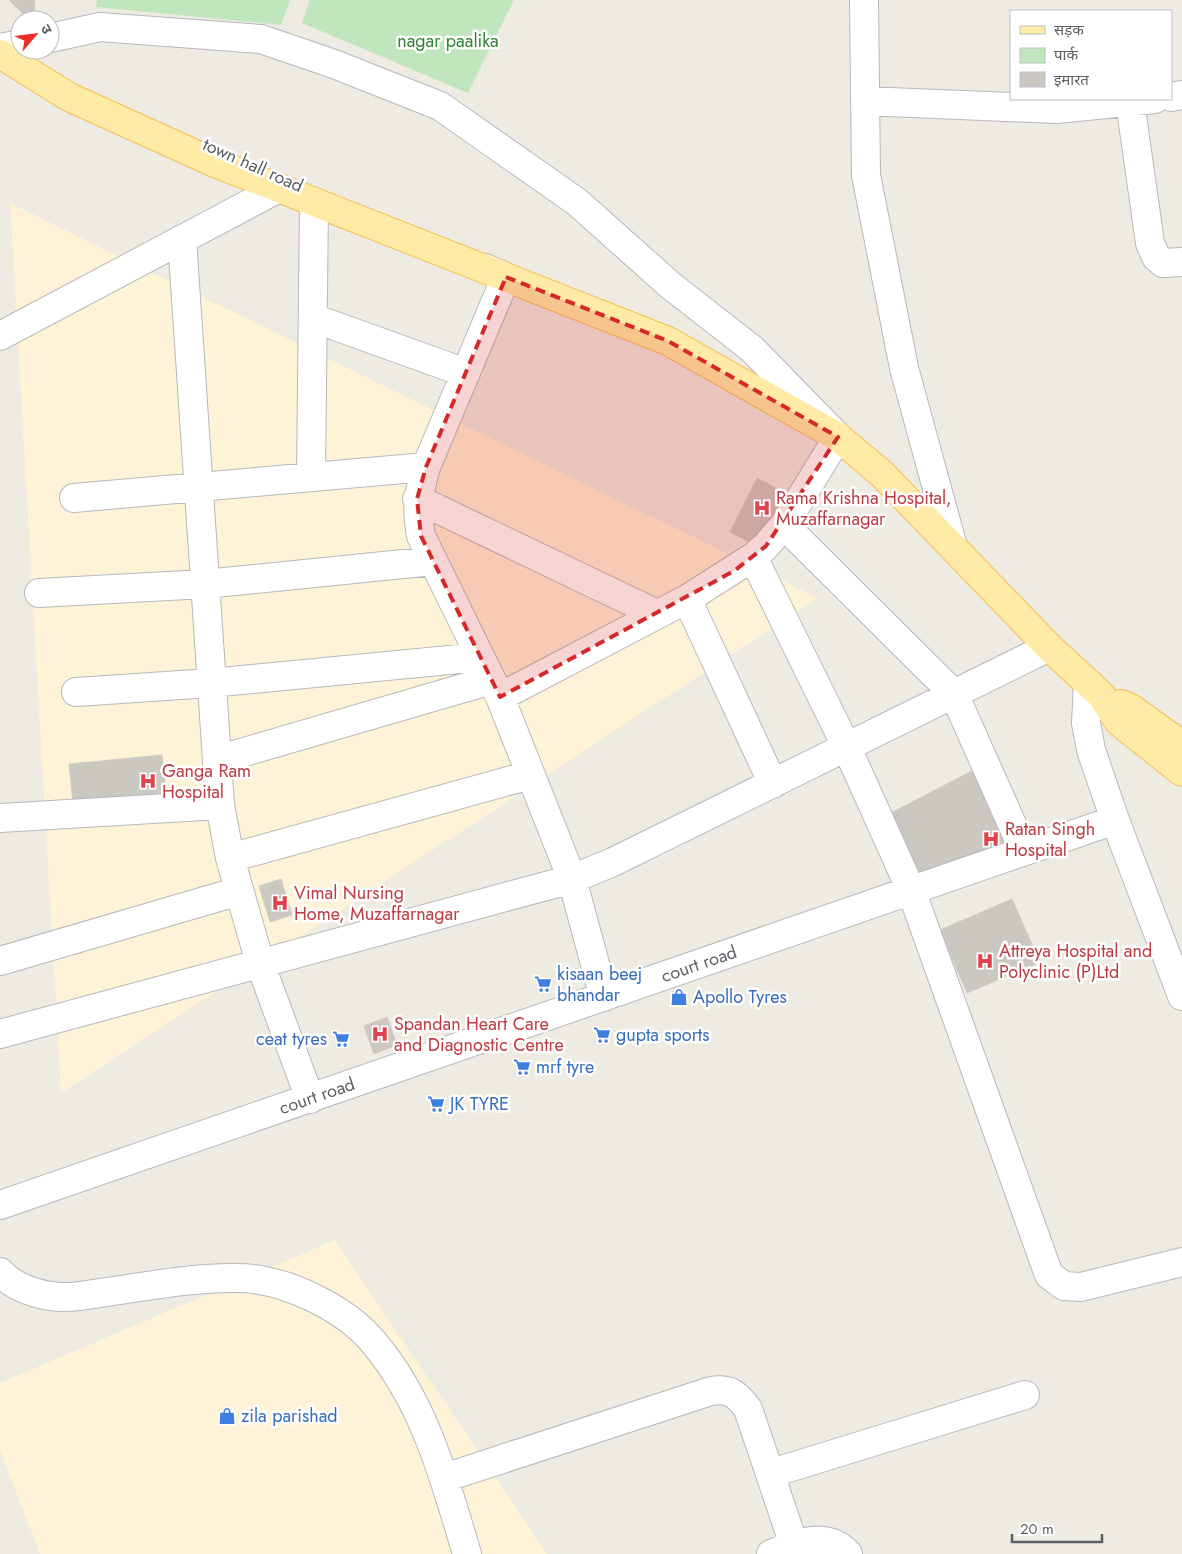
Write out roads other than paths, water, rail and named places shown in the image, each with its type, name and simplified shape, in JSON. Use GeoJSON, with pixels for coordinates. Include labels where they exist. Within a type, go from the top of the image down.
{"type":"FeatureCollection","features":[{"type":"Feature","properties":{"kind":"main road"},"geometry":{"type":"LineString","coordinates":[[0,54],[68,97],[215,163],[668,340],[838,437],[882,474],[1049,647],[1095,689],[1119,722],[1182,772]]}},
{"type":"Feature","properties":{"kind":"main road"},"geometry":{"type":"LineString","coordinates":[[1095,689],[1132,709],[1182,745]]}},
{"type":"Feature","properties":{"kind":"street"},"geometry":{"type":"LineString","coordinates":[[864,0],[866,175],[904,368],[953,547]]}},
{"type":"Feature","properties":{"kind":"street"},"geometry":{"type":"LineString","coordinates":[[60,36],[100,27],[261,39],[334,64],[440,106],[577,202],[670,285],[752,349],[838,437],[784,525],[766,546],[753,558],[686,599],[657,614],[490,678],[217,760]]}},
{"type":"Feature","properties":{"kind":"street","name":"town hall road"},"geometry":{"type":"LineString","coordinates":[[0,54],[506,278]]}},
{"type":"Feature","properties":{"kind":"street"},"geometry":{"type":"LineString","coordinates":[[865,101],[1057,109],[1142,100],[1150,243],[1156,257],[1163,263],[1182,262]]}},
{"type":"Feature","properties":{"kind":"street"},"geometry":{"type":"LineString","coordinates":[[0,336],[279,188]]}},
{"type":"Feature","properties":{"kind":"street"},"geometry":{"type":"LineString","coordinates":[[311,477],[314,202]]}},
{"type":"Feature","properties":{"kind":"street"},"geometry":{"type":"LineString","coordinates":[[182,240],[220,805],[230,858],[260,963],[310,1099]]}},
{"type":"Feature","properties":{"kind":"street"},"geometry":{"type":"LineString","coordinates":[[506,278],[426,467],[417,499],[421,536],[490,678],[572,879],[604,996]]}},
{"type":"Feature","properties":{"kind":"street"},"geometry":{"type":"LineString","coordinates":[[313,318],[466,373]]}},
{"type":"Feature","properties":{"kind":"street"},"geometry":{"type":"LineString","coordinates":[[74,498],[426,467]]}},
{"type":"Feature","properties":{"kind":"street"},"geometry":{"type":"LineString","coordinates":[[417,499],[657,614]]}},
{"type":"Feature","properties":{"kind":"street"},"geometry":{"type":"LineString","coordinates":[[784,525],[954,694],[1024,851]]}},
{"type":"Feature","properties":{"kind":"street"},"geometry":{"type":"LineString","coordinates":[[753,558],[847,748],[911,890],[1049,1275],[1064,1286],[1081,1287],[1182,1262]]}},
{"type":"Feature","properties":{"kind":"street"},"geometry":{"type":"LineString","coordinates":[[39,593],[205,584],[433,561]]}},
{"type":"Feature","properties":{"kind":"street"},"geometry":{"type":"LineString","coordinates":[[686,599],[773,784]]}},
{"type":"Feature","properties":{"kind":"street"},"geometry":{"type":"LineString","coordinates":[[0,1034],[572,879],[613,862],[1049,647]]}},
{"type":"Feature","properties":{"kind":"street"},"geometry":{"type":"LineString","coordinates":[[76,692],[211,683],[490,678]]}},
{"type":"Feature","properties":{"kind":"street"},"geometry":{"type":"LineString","coordinates":[[1095,689],[1086,723],[1091,750],[1114,820],[1182,996]]}},
{"type":"Feature","properties":{"kind":"street"},"geometry":{"type":"LineString","coordinates":[[230,858],[530,775]]}},
{"type":"Feature","properties":{"kind":"street"},"geometry":{"type":"LineString","coordinates":[[0,818],[220,805]]}},
{"type":"Feature","properties":{"kind":"street","name":"court road"},"geometry":{"type":"LineString","coordinates":[[0,1205],[1114,820]]}},
{"type":"Feature","properties":{"kind":"street"},"geometry":{"type":"LineString","coordinates":[[0,961],[239,891]]}},
{"type":"Feature","properties":{"kind":"street"},"geometry":{"type":"LineString","coordinates":[[0,1272],[31,1292],[63,1297],[198,1280],[240,1278],[281,1284],[334,1309],[374,1342],[406,1388],[432,1442],[467,1554]]}},
{"type":"Feature","properties":{"kind":"street"},"geometry":{"type":"LineString","coordinates":[[444,1478],[711,1390],[724,1389],[737,1395],[748,1409],[772,1473],[783,1550],[809,1541],[826,1540],[843,1548],[848,1554]]}},
{"type":"Feature","properties":{"kind":"street"},"geometry":{"type":"LineString","coordinates":[[772,1473],[1025,1395]]}},
{"type":"Feature","properties":{"kind":"place","name":"Rama Krishna Hospital, Muzaffarnagar"},"geometry":{"type":"Point","coordinates":[762,508]}},
{"type":"Feature","properties":{"kind":"place","name":"Ganga Ram Hospital"},"geometry":{"type":"Point","coordinates":[148,781]}},
{"type":"Feature","properties":{"kind":"place","name":"Ratan Singh Hospital"},"geometry":{"type":"Point","coordinates":[991,839]}},
{"type":"Feature","properties":{"kind":"place","name":"Vimal Nursing Home, Muzaffarnagar"},"geometry":{"type":"Point","coordinates":[280,903]}},
{"type":"Feature","properties":{"kind":"place","name":"Attreya Hospital and Polyclinic (P)Ltd"},"geometry":{"type":"Point","coordinates":[985,961]}},
{"type":"Feature","properties":{"kind":"place","name":"kisaan beej bhandar"},"geometry":{"type":"Point","coordinates":[543,984]}},
{"type":"Feature","properties":{"kind":"place","name":"Apollo Tyres"},"geometry":{"type":"Point","coordinates":[679,997]}},
{"type":"Feature","properties":{"kind":"place","name":"Spandan Heart Care and Diagnostic Centre"},"geometry":{"type":"Point","coordinates":[380,1034]}},
{"type":"Feature","properties":{"kind":"place","name":"gupta sports"},"geometry":{"type":"Point","coordinates":[602,1035]}},
{"type":"Feature","properties":{"kind":"place","name":"ceat tyres"},"geometry":{"type":"Point","coordinates":[341,1039]}},
{"type":"Feature","properties":{"kind":"place","name":"mrf tyre"},"geometry":{"type":"Point","coordinates":[522,1067]}},
{"type":"Feature","properties":{"kind":"place","name":"JK TYRE"},"geometry":{"type":"Point","coordinates":[436,1104]}},
{"type":"Feature","properties":{"kind":"place","name":"zila parishad"},"geometry":{"type":"Point","coordinates":[227,1416]}},
{"type":"Feature","properties":{"kind":"park label","name":"nagar paalika"},"geometry":{"type":"Point","coordinates":[448,41]}}]}
